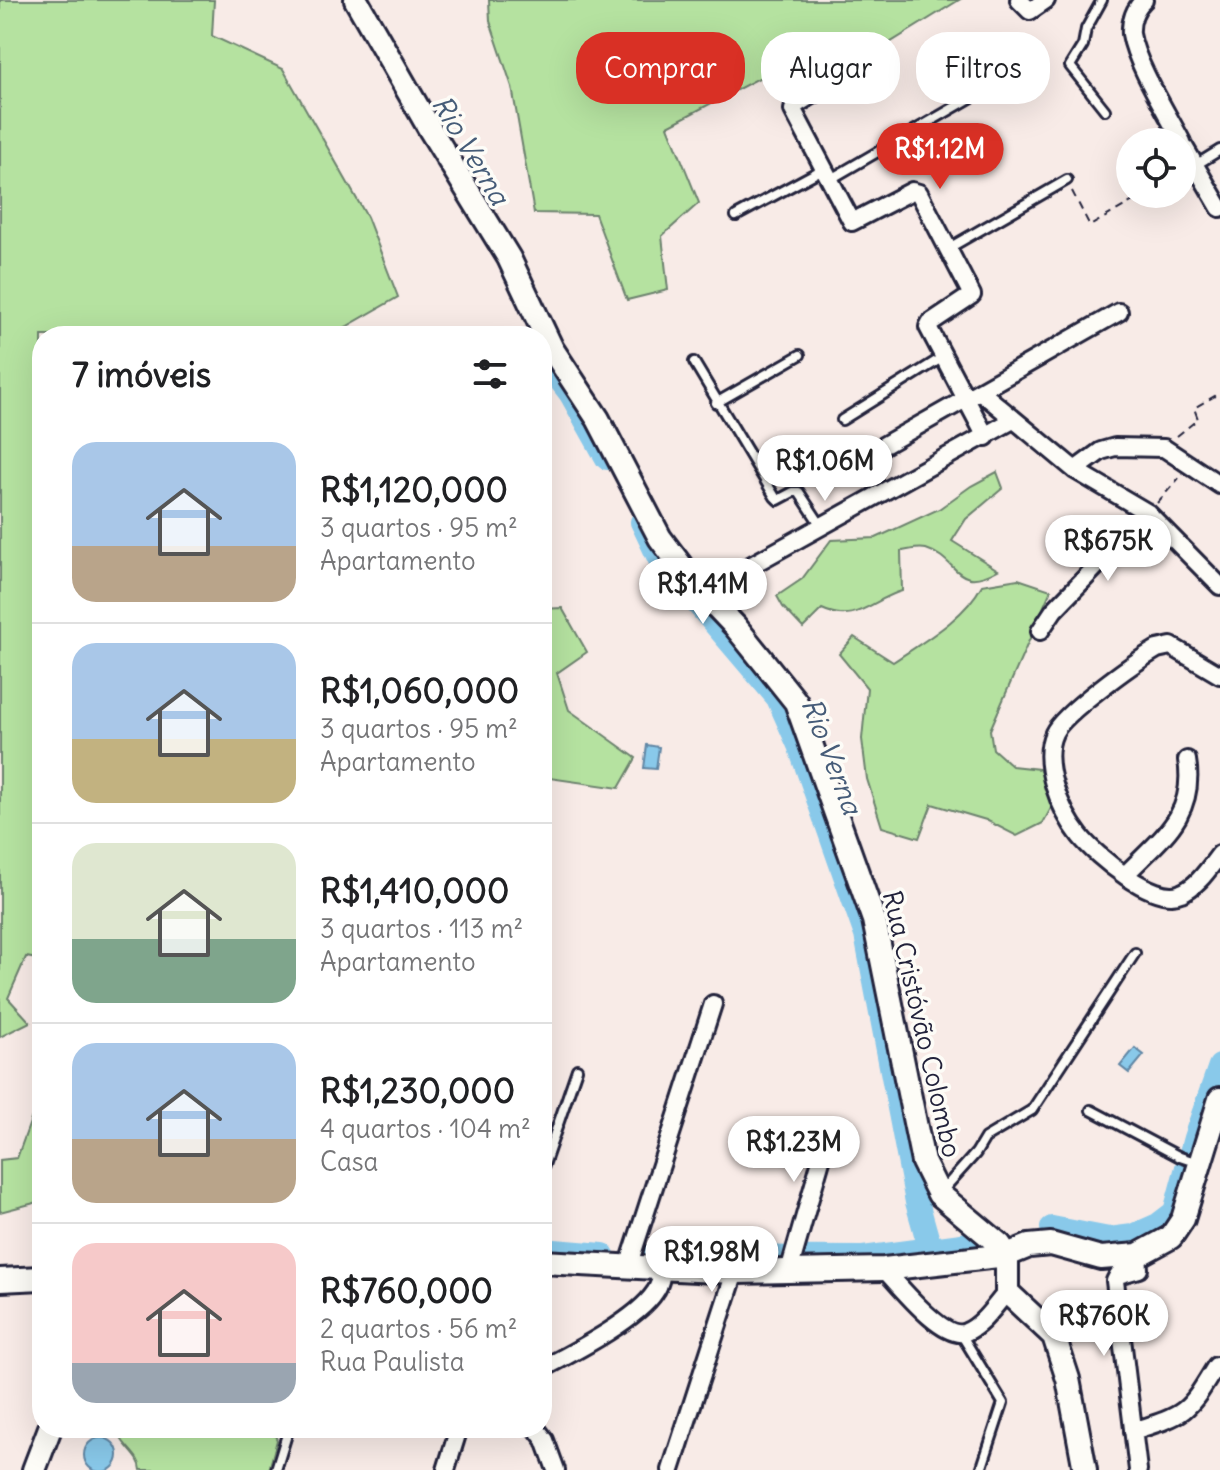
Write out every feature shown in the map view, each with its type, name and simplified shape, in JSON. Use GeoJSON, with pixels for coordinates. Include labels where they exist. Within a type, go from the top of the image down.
{"type":"FeatureCollection","features":[{"type":"Feature","properties":{"kind":"main road","name":"Rua Cristóvão Colombo"},"geometry":{"type":"LineString","coordinates":[[356,0],[509,258],[541,326]]}},
{"type":"Feature","properties":{"kind":"main road","name":"Rua Cristóvão Colombo"},"geometry":{"type":"LineString","coordinates":[[552,349],[598,419],[660,538],[694,583],[735,626],[796,702],[874,920],[920,1149],[930,1181],[939,1194],[1000,1245],[1007,1255]]}},
{"type":"Feature","properties":{"kind":"main road"},"geometry":{"type":"LineString","coordinates":[[552,1263],[735,1272],[884,1269],[1007,1255],[1029,1246],[1051,1244],[1101,1258],[1138,1255],[1171,1237],[1183,1219],[1190,1160],[1220,1099]]}},
{"type":"Feature","properties":{"kind":"main road"},"geometry":{"type":"LineString","coordinates":[[1007,1255],[1007,1292],[1054,1336],[1068,1379],[1085,1470]]}},
{"type":"Feature","properties":{"kind":"main road"},"geometry":{"type":"LineString","coordinates":[[0,1280],[32,1278]]}},
{"type":"Feature","properties":{"kind":"main road"},"geometry":{"type":"LineString","coordinates":[[34,1470],[46,1438]]}},
{"type":"Feature","properties":{"kind":"street"},"geometry":{"type":"LineString","coordinates":[[1019,0],[1030,11],[1046,0]]}},
{"type":"Feature","properties":{"kind":"street"},"geometry":{"type":"LineString","coordinates":[[1144,0],[1132,17],[1131,34],[1175,128]]}},
{"type":"Feature","properties":{"kind":"street"},"geometry":{"type":"LineString","coordinates":[[797,104],[793,110],[852,222],[916,191],[972,295],[930,323],[930,332],[943,357],[974,396],[1013,420],[1075,470],[1148,513],[1220,586]]}},
{"type":"Feature","properties":{"kind":"street"},"geometry":{"type":"LineString","coordinates":[[1196,169],[1220,208]]}},
{"type":"Feature","properties":{"kind":"street"},"geometry":{"type":"LineString","coordinates":[[872,452],[1119,312]]}},
{"type":"Feature","properties":{"kind":"street"},"geometry":{"type":"LineString","coordinates":[[974,396],[986,437]]}},
{"type":"Feature","properties":{"kind":"street"},"geometry":{"type":"LineString","coordinates":[[735,626],[721,595],[724,581],[1013,420]]}},
{"type":"Feature","properties":{"kind":"street"},"geometry":{"type":"LineString","coordinates":[[1075,470],[1101,451],[1115,447],[1164,448],[1220,485]]}},
{"type":"Feature","properties":{"kind":"street"},"geometry":{"type":"LineString","coordinates":[[1040,631],[1054,610],[1148,513]]}},
{"type":"Feature","properties":{"kind":"street"},"geometry":{"type":"LineString","coordinates":[[1220,675],[1171,646],[1157,649],[1067,717],[1054,733],[1048,758],[1052,781],[1080,836],[1141,886],[1163,895],[1180,894],[1198,881],[1220,854]]}},
{"type":"Feature","properties":{"kind":"street"},"geometry":{"type":"LineString","coordinates":[[1125,875],[1171,827],[1186,806],[1190,780],[1187,760]]}},
{"type":"Feature","properties":{"kind":"street"},"geometry":{"type":"LineString","coordinates":[[628,1267],[713,1004]]}},
{"type":"Feature","properties":{"kind":"street"},"geometry":{"type":"LineString","coordinates":[[789,1271],[829,1132]]}},
{"type":"Feature","properties":{"kind":"street"},"geometry":{"type":"LineString","coordinates":[[1138,1255],[1139,1269],[1118,1275],[1115,1281],[1138,1470]]}},
{"type":"Feature","properties":{"kind":"street"},"geometry":{"type":"LineString","coordinates":[[552,1364],[589,1345],[649,1301],[658,1289],[663,1269]]}},
{"type":"Feature","properties":{"kind":"street"},"geometry":{"type":"LineString","coordinates":[[884,1269],[945,1330],[961,1334],[975,1327],[1007,1292]]}},
{"type":"Feature","properties":{"kind":"street"},"geometry":{"type":"LineString","coordinates":[[671,1470],[735,1272]]}},
{"type":"Feature","properties":{"kind":"street"},"geometry":{"type":"LineString","coordinates":[[1133,1431],[1176,1418],[1192,1405],[1216,1366]]}},
{"type":"Feature","properties":{"kind":"street"},"geometry":{"type":"LineString","coordinates":[[446,1470],[456,1438]]}},
{"type":"Feature","properties":{"kind":"street"},"geometry":{"type":"LineString","coordinates":[[544,1438],[556,1470]]}},
{"type":"Feature","properties":{"kind":"lane"},"geometry":{"type":"LineString","coordinates":[[1102,0],[1086,29],[1083,45],[1070,66],[1105,110]]}},
{"type":"Feature","properties":{"kind":"lane"},"geometry":{"type":"LineString","coordinates":[[736,216],[826,174],[957,104]]}},
{"type":"Feature","properties":{"kind":"lane"},"geometry":{"type":"LineString","coordinates":[[1196,165],[1220,150]]}},
{"type":"Feature","properties":{"kind":"lane"},"geometry":{"type":"LineString","coordinates":[[949,248],[1067,180]]}},
{"type":"Feature","properties":{"kind":"lane"},"geometry":{"type":"LineString","coordinates":[[716,403],[800,355]]}},
{"type":"Feature","properties":{"kind":"lane"},"geometry":{"type":"LineString","coordinates":[[842,420],[943,357]]}},
{"type":"Feature","properties":{"kind":"lane"},"geometry":{"type":"LineString","coordinates":[[694,362],[775,497],[778,500],[799,492],[822,527]]}},
{"type":"Feature","properties":{"kind":"lane"},"geometry":{"type":"LineString","coordinates":[[939,1194],[976,1153],[985,1138],[1032,1110],[1135,953]]}},
{"type":"Feature","properties":{"kind":"lane"},"geometry":{"type":"LineString","coordinates":[[552,1142],[577,1069]]}},
{"type":"Feature","properties":{"kind":"lane"},"geometry":{"type":"LineString","coordinates":[[1091,1110],[1190,1160]]}},
{"type":"Feature","properties":{"kind":"lane"},"geometry":{"type":"LineString","coordinates":[[961,1334],[1003,1403],[981,1470]]}},
{"type":"Feature","properties":{"kind":"lane"},"geometry":{"type":"LineString","coordinates":[[276,1470],[286,1438]]}},
{"type":"Feature","properties":{"kind":"path"},"geometry":{"type":"LineString","coordinates":[[1067,180],[1090,226],[1121,208]]}},
{"type":"Feature","properties":{"kind":"path"},"geometry":{"type":"LineString","coordinates":[[1164,448],[1198,419],[1194,408],[1220,393]]}},
{"type":"Feature","properties":{"kind":"path"},"geometry":{"type":"LineString","coordinates":[[1148,513],[1190,465]]}},
{"type":"Feature","properties":{"kind":"green space"},"geometry":{"type":"Polygon","coordinates":[[[0,0],[214,0],[212,36],[283,69],[367,217],[398,297],[347,326],[32,326],[32,958],[26,957],[8,998],[30,1022],[0,1037],[0,0]]]}},
{"type":"Feature","properties":{"kind":"green space"},"geometry":{"type":"Polygon","coordinates":[[[489,0],[959,0],[900,36],[900,32],[761,32],[761,77],[745,85],[745,32],[576,32],[576,104],[710,104],[668,126],[699,203],[662,236],[668,290],[627,300],[595,214],[534,213],[512,87],[490,21],[489,0]]]}},
{"type":"Feature","properties":{"kind":"green space"},"geometry":{"type":"Polygon","coordinates":[[[997,472],[1003,488],[966,519],[952,541],[998,570],[984,576],[965,577],[937,554],[917,548],[901,551],[902,591],[854,613],[834,613],[822,609],[803,628],[783,607],[777,596],[802,579],[831,540],[876,538],[939,509],[997,472]]]}},
{"type":"Feature","properties":{"kind":"green space"},"geometry":{"type":"Polygon","coordinates":[[[1018,579],[1051,590],[990,730],[993,749],[1012,766],[1039,769],[1055,801],[1043,823],[1017,836],[986,820],[932,804],[919,838],[882,827],[867,779],[862,739],[867,688],[839,654],[854,637],[893,662],[954,619],[982,585],[1018,579]]]}},
{"type":"Feature","properties":{"kind":"green space"},"geometry":{"type":"Polygon","coordinates":[[[552,608],[562,608],[587,652],[557,673],[569,710],[636,758],[619,788],[552,778],[552,608]]]}},
{"type":"Feature","properties":{"kind":"green space"},"geometry":{"type":"Polygon","coordinates":[[[32,1117],[32,1204],[0,1212],[0,1160],[17,1158],[32,1117]]]}},
{"type":"Feature","properties":{"kind":"green space"},"geometry":{"type":"Polygon","coordinates":[[[122,1440],[277,1440],[269,1470],[141,1470],[137,1459],[122,1440]]]}},
{"type":"Feature","properties":{"kind":"water"},"geometry":{"type":"Polygon","coordinates":[[[647,745],[659,747],[656,769],[644,768],[647,745]]]}},
{"type":"Feature","properties":{"kind":"water"},"geometry":{"type":"Polygon","coordinates":[[[1135,1048],[1144,1055],[1129,1073],[1120,1066],[1135,1048]]]}},
{"type":"Feature","properties":{"kind":"water"},"geometry":{"type":"Polygon","coordinates":[[[95,1439],[107,1439],[117,1449],[117,1461],[107,1471],[95,1471],[85,1461],[85,1449],[95,1439]]]}},
{"type":"Feature","properties":{"kind":"waterway","name":"Rio Verna"},"geometry":{"type":"LineString","coordinates":[[552,369],[571,394],[607,458]]}},
{"type":"Feature","properties":{"kind":"waterway","name":"Rio Verna"},"geometry":{"type":"LineString","coordinates":[[642,522],[659,558],[778,698],[799,745],[866,935],[917,1202],[930,1248]]}},
{"type":"Feature","properties":{"kind":"waterway"},"geometry":{"type":"LineString","coordinates":[[1052,1228],[1109,1239],[1133,1236],[1158,1225],[1175,1212],[1195,1138],[1220,1066]]}},
{"type":"Feature","properties":{"kind":"waterway"},"geometry":{"type":"LineString","coordinates":[[640,1257],[863,1258],[977,1243]]}},
{"type":"Feature","properties":{"kind":"waterway"},"geometry":{"type":"LineString","coordinates":[[552,1251],[603,1255]]}}]}
